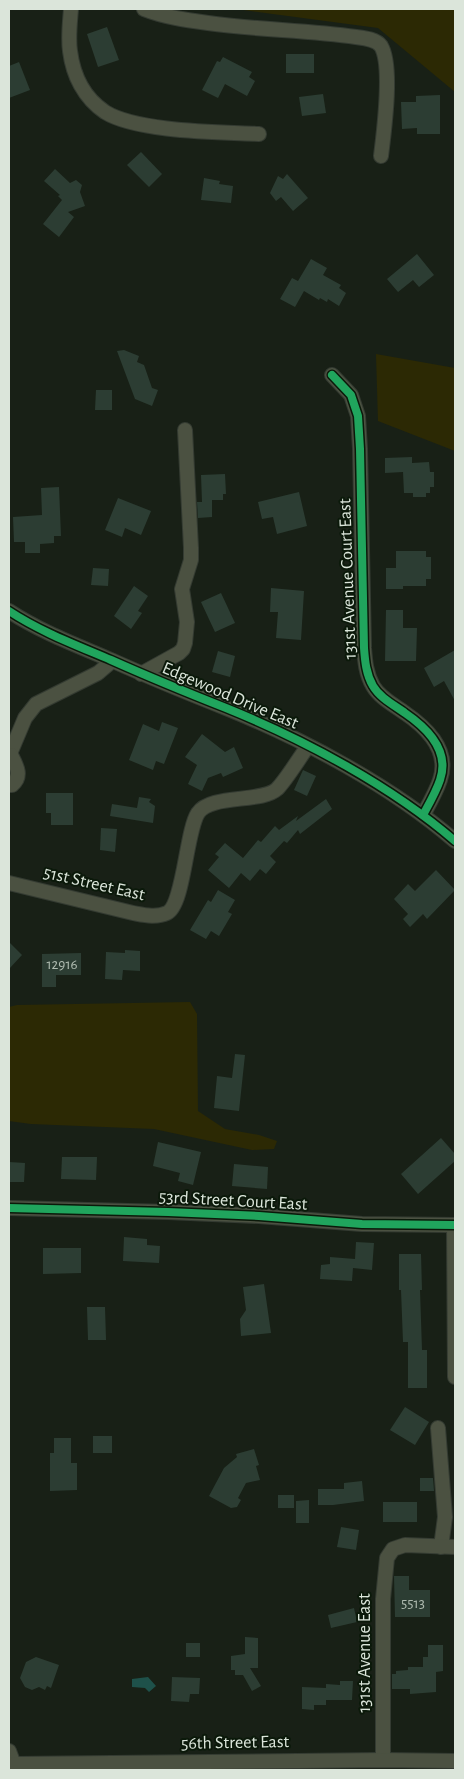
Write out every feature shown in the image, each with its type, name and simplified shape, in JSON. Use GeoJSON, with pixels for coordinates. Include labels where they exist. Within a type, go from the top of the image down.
{"type":"FeatureCollection","features":[{"type":"Feature","properties":{"kind":"street"},"geometry":{"type":"LineString","coordinates":[[71,9],[69,50],[74,69],[83,89],[94,103],[106,113],[133,122],[167,128],[259,134]]}},
{"type":"Feature","properties":{"kind":"street"},"geometry":{"type":"LineString","coordinates":[[144,9],[167,16],[203,22],[358,37],[376,41],[380,44],[385,55],[386,66],[385,125],[381,156]]}},
{"type":"Feature","properties":{"kind":"street","name":"131st Avenue Court East"},"geometry":{"type":"LineString","coordinates":[[332,375],[351,395],[358,416],[366,668],[374,688],[418,722],[433,737],[442,759],[440,780],[423,815]]}},
{"type":"Feature","properties":{"kind":"street"},"geometry":{"type":"LineString","coordinates":[[141,674],[179,653],[183,649],[185,642],[187,622],[182,589],[191,560],[185,430]]}},
{"type":"Feature","properties":{"kind":"street","name":"Edgewood Drive East"},"geometry":{"type":"LineString","coordinates":[[9,611],[63,641],[229,710],[308,746],[367,779],[423,815],[455,841]]}},
{"type":"Feature","properties":{"kind":"street"},"geometry":{"type":"LineString","coordinates":[[9,785],[16,782],[18,776],[18,767],[10,755],[25,718],[36,704],[98,673],[112,661]]}},
{"type":"Feature","properties":{"kind":"street","name":"51st Street East"},"geometry":{"type":"LineString","coordinates":[[9,884],[133,914],[149,916],[166,914],[173,907],[193,825],[198,812],[202,808],[214,804],[267,794],[276,790],[308,746]]}},
{"type":"Feature","properties":{"kind":"street","name":"53rd Street Court East"},"geometry":{"type":"LineString","coordinates":[[9,1208],[168,1212],[259,1216],[362,1224],[455,1226]]}},
{"type":"Feature","properties":{"kind":"street"},"geometry":{"type":"LineString","coordinates":[[455,1226],[455,1377]]}},
{"type":"Feature","properties":{"kind":"street"},"geometry":{"type":"LineString","coordinates":[[438,1428],[444,1517],[441,1547],[455,1547]]}},
{"type":"Feature","properties":{"kind":"street","name":"131st Avenue East"},"geometry":{"type":"LineString","coordinates":[[379,1763],[383,1599],[387,1558],[393,1549],[405,1545],[441,1547]]}},
{"type":"Feature","properties":{"kind":"street"},"geometry":{"type":"LineString","coordinates":[[9,1751],[16,1767]]}},
{"type":"Feature","properties":{"kind":"street","name":"56th Street East"},"geometry":{"type":"LineString","coordinates":[[16,1767],[455,1761]]}},
{"type":"Feature","properties":{"kind":"shaded area"},"geometry":{"type":"Polygon","coordinates":[[[236,9],[455,9],[455,92],[378,28],[236,9]]]}},
{"type":"Feature","properties":{"kind":"shaded area"},"geometry":{"type":"Polygon","coordinates":[[[376,354],[455,368],[455,451],[378,421],[376,354]]]}},
{"type":"Feature","properties":{"kind":"shaded area"},"geometry":{"type":"Polygon","coordinates":[[[190,1002],[197,1014],[198,1111],[225,1129],[259,1135],[277,1141],[274,1149],[252,1150],[154,1129],[31,1124],[9,1121],[9,1007],[17,1005],[190,1002]]]}},
{"type":"Feature","properties":{"kind":"water"},"geometry":{"type":"Polygon","coordinates":[[[148,1677],[156,1686],[149,1692],[145,1688],[132,1687],[132,1679],[148,1677]]]}},
{"type":"Feature","properties":{"kind":"building"},"geometry":{"type":"Polygon","coordinates":[[[107,27],[119,60],[98,67],[87,34],[107,27]]]}},
{"type":"Feature","properties":{"kind":"building"},"geometry":{"type":"Polygon","coordinates":[[[286,54],[314,54],[314,73],[286,73],[286,54]]]}},
{"type":"Feature","properties":{"kind":"building"},"geometry":{"type":"Polygon","coordinates":[[[223,57],[252,72],[249,77],[255,81],[247,96],[225,84],[218,98],[202,90],[217,61],[220,62],[223,57]]]}},
{"type":"Feature","properties":{"kind":"building"},"geometry":{"type":"Polygon","coordinates":[[[19,62],[30,90],[9,98],[9,66],[19,62]]]}},
{"type":"Feature","properties":{"kind":"building"},"geometry":{"type":"Polygon","coordinates":[[[323,94],[326,113],[302,116],[299,97],[323,94]]]}},
{"type":"Feature","properties":{"kind":"building"},"geometry":{"type":"Polygon","coordinates":[[[440,95],[440,134],[417,134],[417,128],[402,129],[401,102],[416,102],[416,96],[440,95]]]}},
{"type":"Feature","properties":{"kind":"building"},"geometry":{"type":"Polygon","coordinates":[[[141,152],[162,174],[149,187],[127,165],[141,152]]]}},
{"type":"Feature","properties":{"kind":"building"},"geometry":{"type":"Polygon","coordinates":[[[55,169],[70,183],[76,180],[82,185],[80,192],[85,206],[68,212],[74,217],[59,237],[43,224],[62,200],[58,196],[60,195],[44,181],[55,169]]]}},
{"type":"Feature","properties":{"kind":"building"},"geometry":{"type":"Polygon","coordinates":[[[287,174],[308,198],[293,211],[281,197],[276,201],[270,193],[278,176],[283,179],[287,174]]]}},
{"type":"Feature","properties":{"kind":"building"},"geometry":{"type":"Polygon","coordinates":[[[204,178],[220,181],[219,184],[233,186],[231,203],[201,200],[204,178]]]}},
{"type":"Feature","properties":{"kind":"building"},"geometry":{"type":"Polygon","coordinates":[[[417,254],[434,275],[419,287],[413,280],[398,292],[387,279],[417,254]]]}},
{"type":"Feature","properties":{"kind":"building"},"geometry":{"type":"Polygon","coordinates":[[[311,259],[327,268],[323,275],[341,285],[339,288],[346,293],[339,306],[328,299],[327,302],[320,298],[319,300],[304,291],[295,307],[280,299],[292,278],[298,281],[311,259]]]}},
{"type":"Feature","properties":{"kind":"building"},"geometry":{"type":"Polygon","coordinates":[[[124,350],[139,356],[137,362],[144,365],[152,388],[158,390],[152,406],[135,399],[117,351],[124,350]]]}},
{"type":"Feature","properties":{"kind":"building"},"geometry":{"type":"Polygon","coordinates":[[[96,390],[112,390],[112,410],[95,410],[96,390]]]}},
{"type":"Feature","properties":{"kind":"building"},"geometry":{"type":"Polygon","coordinates":[[[412,457],[412,463],[429,462],[430,472],[434,472],[434,487],[430,487],[430,493],[426,493],[426,497],[413,497],[413,493],[404,493],[403,472],[385,473],[385,458],[412,457]]]}},
{"type":"Feature","properties":{"kind":"building"},"geometry":{"type":"Polygon","coordinates":[[[225,474],[226,494],[223,494],[223,500],[212,500],[212,517],[198,518],[197,502],[202,502],[201,475],[225,474]]]}},
{"type":"Feature","properties":{"kind":"building"},"geometry":{"type":"Polygon","coordinates":[[[59,487],[61,536],[54,536],[54,543],[40,544],[40,553],[25,553],[25,542],[14,542],[13,517],[42,515],[41,488],[59,487]]]}},
{"type":"Feature","properties":{"kind":"building"},"geometry":{"type":"Polygon","coordinates":[[[299,492],[307,526],[277,534],[273,517],[262,519],[258,502],[299,492]]]}},
{"type":"Feature","properties":{"kind":"building"},"geometry":{"type":"Polygon","coordinates":[[[118,498],[151,511],[141,535],[125,528],[122,537],[105,530],[118,498]]]}},
{"type":"Feature","properties":{"kind":"building"},"geometry":{"type":"Polygon","coordinates":[[[396,551],[426,551],[426,557],[431,557],[431,579],[426,579],[426,586],[403,586],[403,589],[386,589],[386,568],[396,568],[396,551]]]}},
{"type":"Feature","properties":{"kind":"building"},"geometry":{"type":"Polygon","coordinates":[[[93,568],[109,569],[108,586],[91,585],[93,568]]]}},
{"type":"Feature","properties":{"kind":"building"},"geometry":{"type":"Polygon","coordinates":[[[134,586],[148,596],[138,611],[142,613],[131,629],[114,616],[134,586]]]}},
{"type":"Feature","properties":{"kind":"building"},"geometry":{"type":"Polygon","coordinates":[[[271,588],[304,591],[301,640],[276,638],[278,612],[270,612],[271,588]]]}},
{"type":"Feature","properties":{"kind":"building"},"geometry":{"type":"Polygon","coordinates":[[[221,593],[235,623],[215,632],[201,602],[221,593]]]}},
{"type":"Feature","properties":{"kind":"building"},"geometry":{"type":"Polygon","coordinates":[[[386,610],[403,610],[403,628],[417,628],[416,661],[385,661],[386,610]]]}},
{"type":"Feature","properties":{"kind":"building"},"geometry":{"type":"Polygon","coordinates":[[[455,650],[455,701],[444,681],[434,687],[424,668],[455,650]]]}},
{"type":"Feature","properties":{"kind":"building"},"geometry":{"type":"Polygon","coordinates":[[[218,651],[235,656],[230,677],[212,672],[218,651]]]}},
{"type":"Feature","properties":{"kind":"building"},"geometry":{"type":"Polygon","coordinates":[[[162,722],[178,728],[164,764],[156,761],[153,770],[129,760],[143,724],[159,731],[162,722]]]}},
{"type":"Feature","properties":{"kind":"building"},"geometry":{"type":"Polygon","coordinates":[[[202,734],[225,752],[234,747],[243,768],[223,777],[221,773],[208,778],[202,791],[188,784],[197,765],[185,757],[202,734]]]}},
{"type":"Feature","properties":{"kind":"building"},"geometry":{"type":"Polygon","coordinates":[[[303,770],[316,776],[307,796],[294,790],[303,770]]]}},
{"type":"Feature","properties":{"kind":"building"},"geometry":{"type":"Polygon","coordinates":[[[46,793],[73,793],[73,825],[51,825],[51,813],[46,813],[46,793]]]}},
{"type":"Feature","properties":{"kind":"building"},"geometry":{"type":"Polygon","coordinates":[[[139,797],[151,799],[149,802],[155,806],[153,823],[110,816],[112,804],[137,808],[139,797]]]}},
{"type":"Feature","properties":{"kind":"building"},"geometry":{"type":"Polygon","coordinates":[[[326,799],[332,809],[300,834],[298,830],[287,843],[284,841],[270,856],[276,862],[266,874],[260,869],[250,881],[241,873],[229,888],[208,870],[219,857],[215,854],[225,843],[243,858],[258,840],[261,842],[275,826],[279,830],[298,816],[296,821],[326,799]]]}},
{"type":"Feature","properties":{"kind":"building"},"geometry":{"type":"Polygon","coordinates":[[[101,828],[117,829],[115,852],[100,850],[101,828]]]}},
{"type":"Feature","properties":{"kind":"building"},"geometry":{"type":"Polygon","coordinates":[[[436,870],[455,890],[427,919],[423,914],[410,927],[403,919],[408,914],[394,899],[408,884],[415,891],[436,870]]]}},
{"type":"Feature","properties":{"kind":"building"},"geometry":{"type":"Polygon","coordinates":[[[218,890],[235,900],[228,912],[232,914],[219,936],[211,931],[206,939],[190,930],[208,900],[211,902],[218,890]]]}},
{"type":"Feature","properties":{"kind":"building"},"geometry":{"type":"Polygon","coordinates":[[[9,942],[22,955],[9,969],[9,942]]]}},
{"type":"Feature","properties":{"kind":"building"},"geometry":{"type":"Polygon","coordinates":[[[125,950],[140,951],[140,971],[123,970],[122,980],[105,979],[106,952],[125,953],[125,950]]]}},
{"type":"Feature","properties":{"kind":"building"},"geometry":{"type":"Polygon","coordinates":[[[81,953],[81,975],[56,975],[56,987],[42,987],[42,954],[81,953]]]}},
{"type":"Feature","properties":{"kind":"building"},"geometry":{"type":"Polygon","coordinates":[[[235,1054],[245,1055],[239,1111],[214,1108],[217,1076],[232,1078],[235,1054]]]}},
{"type":"Feature","properties":{"kind":"building"},"geometry":{"type":"Polygon","coordinates":[[[441,1138],[455,1154],[455,1161],[418,1194],[401,1174],[441,1138]]]}},
{"type":"Feature","properties":{"kind":"building"},"geometry":{"type":"Polygon","coordinates":[[[158,1142],[201,1152],[193,1185],[178,1181],[180,1173],[153,1166],[158,1142]]]}},
{"type":"Feature","properties":{"kind":"building"},"geometry":{"type":"Polygon","coordinates":[[[62,1157],[97,1157],[96,1180],[61,1179],[62,1157]]]}},
{"type":"Feature","properties":{"kind":"building"},"geometry":{"type":"Polygon","coordinates":[[[9,1162],[25,1163],[24,1182],[9,1182],[9,1162]]]}},
{"type":"Feature","properties":{"kind":"building"},"geometry":{"type":"Polygon","coordinates":[[[234,1164],[268,1167],[267,1189],[232,1186],[234,1164]]]}},
{"type":"Feature","properties":{"kind":"building"},"geometry":{"type":"Polygon","coordinates":[[[124,1237],[147,1239],[147,1245],[160,1246],[159,1263],[123,1261],[124,1237]]]}},
{"type":"Feature","properties":{"kind":"building"},"geometry":{"type":"Polygon","coordinates":[[[356,1242],[374,1243],[372,1270],[353,1268],[352,1281],[320,1279],[321,1265],[330,1264],[330,1257],[355,1259],[356,1242]]]}},
{"type":"Feature","properties":{"kind":"building"},"geometry":{"type":"Polygon","coordinates":[[[43,1248],[81,1248],[81,1273],[43,1274],[43,1248]]]}},
{"type":"Feature","properties":{"kind":"building"},"geometry":{"type":"Polygon","coordinates":[[[399,1254],[421,1254],[422,1350],[427,1350],[427,1388],[408,1388],[408,1342],[403,1342],[401,1290],[399,1290],[399,1254]]]}},
{"type":"Feature","properties":{"kind":"building"},"geometry":{"type":"Polygon","coordinates":[[[264,1284],[271,1333],[241,1336],[240,1319],[246,1310],[243,1287],[264,1284]]]}},
{"type":"Feature","properties":{"kind":"building"},"geometry":{"type":"Polygon","coordinates":[[[87,1307],[105,1307],[106,1340],[88,1340],[87,1307]]]}},
{"type":"Feature","properties":{"kind":"building"},"geometry":{"type":"Polygon","coordinates":[[[405,1407],[429,1422],[415,1445],[390,1430],[405,1407]]]}},
{"type":"Feature","properties":{"kind":"building"},"geometry":{"type":"Polygon","coordinates":[[[93,1436],[112,1436],[112,1453],[93,1453],[93,1436]]]}},
{"type":"Feature","properties":{"kind":"building"},"geometry":{"type":"Polygon","coordinates":[[[54,1438],[71,1438],[71,1463],[77,1463],[77,1490],[50,1491],[50,1453],[54,1453],[54,1438]]]}},
{"type":"Feature","properties":{"kind":"building"},"geometry":{"type":"Polygon","coordinates":[[[254,1449],[259,1465],[256,1466],[260,1480],[246,1483],[238,1498],[241,1500],[237,1507],[231,1508],[209,1496],[224,1468],[237,1457],[236,1454],[254,1449]]]}},
{"type":"Feature","properties":{"kind":"building"},"geometry":{"type":"Polygon","coordinates":[[[420,1478],[433,1478],[434,1491],[420,1491],[420,1478]]]}},
{"type":"Feature","properties":{"kind":"building"},"geometry":{"type":"Polygon","coordinates":[[[362,1481],[364,1501],[318,1505],[318,1489],[344,1489],[344,1483],[362,1481]]]}},
{"type":"Feature","properties":{"kind":"building"},"geometry":{"type":"Polygon","coordinates":[[[278,1495],[294,1495],[294,1508],[278,1508],[278,1495]]]}},
{"type":"Feature","properties":{"kind":"building"},"geometry":{"type":"Polygon","coordinates":[[[309,1500],[309,1523],[296,1523],[296,1501],[309,1500]]]}},
{"type":"Feature","properties":{"kind":"building"},"geometry":{"type":"Polygon","coordinates":[[[383,1502],[417,1502],[417,1522],[383,1522],[383,1502]]]}},
{"type":"Feature","properties":{"kind":"building"},"geometry":{"type":"Polygon","coordinates":[[[341,1527],[359,1530],[356,1550],[337,1547],[341,1527]]]}},
{"type":"Feature","properties":{"kind":"building"},"geometry":{"type":"Polygon","coordinates":[[[394,1576],[409,1576],[409,1590],[430,1590],[430,1617],[395,1617],[394,1576]]]}},
{"type":"Feature","properties":{"kind":"building"},"geometry":{"type":"Polygon","coordinates":[[[354,1608],[357,1622],[331,1628],[328,1615],[354,1608]]]}},
{"type":"Feature","properties":{"kind":"building"},"geometry":{"type":"Polygon","coordinates":[[[245,1637],[258,1638],[258,1668],[250,1668],[261,1686],[252,1691],[243,1675],[235,1675],[235,1670],[231,1670],[231,1656],[245,1654],[245,1637]]]}},
{"type":"Feature","properties":{"kind":"building"},"geometry":{"type":"Polygon","coordinates":[[[186,1643],[200,1643],[200,1657],[186,1657],[186,1643]]]}},
{"type":"Feature","properties":{"kind":"building"},"geometry":{"type":"Polygon","coordinates":[[[428,1645],[443,1645],[443,1671],[436,1672],[436,1692],[410,1694],[410,1689],[392,1689],[392,1674],[396,1674],[396,1671],[408,1670],[408,1667],[423,1667],[423,1657],[428,1657],[428,1645]]]}},
{"type":"Feature","properties":{"kind":"building"},"geometry":{"type":"Polygon","coordinates":[[[36,1657],[59,1665],[51,1688],[47,1686],[45,1690],[39,1687],[32,1690],[25,1687],[20,1678],[26,1662],[36,1657]]]}},
{"type":"Feature","properties":{"kind":"building"},"geometry":{"type":"Polygon","coordinates":[[[172,1677],[200,1678],[199,1694],[190,1694],[189,1702],[171,1701],[172,1677]]]}},
{"type":"Feature","properties":{"kind":"building"},"geometry":{"type":"Polygon","coordinates":[[[340,1681],[353,1681],[352,1700],[326,1700],[326,1705],[314,1705],[314,1710],[302,1709],[302,1687],[326,1688],[326,1684],[340,1685],[340,1681]]]}},
{"type":"Feature","properties":{"kind":"cycle path"},"geometry":{"type":"LineString","coordinates":[[332,375],[351,395],[358,416],[364,648],[367,672],[379,694],[413,719],[428,733],[439,750],[442,759],[440,780],[423,815]]}},
{"type":"Feature","properties":{"kind":"cycle path"},"geometry":{"type":"LineString","coordinates":[[9,611],[59,638],[256,721],[316,750],[375,783],[430,821],[455,841]]}},
{"type":"Feature","properties":{"kind":"cycle path"},"geometry":{"type":"LineString","coordinates":[[9,1208],[259,1216],[362,1224],[455,1225]]}}]}
